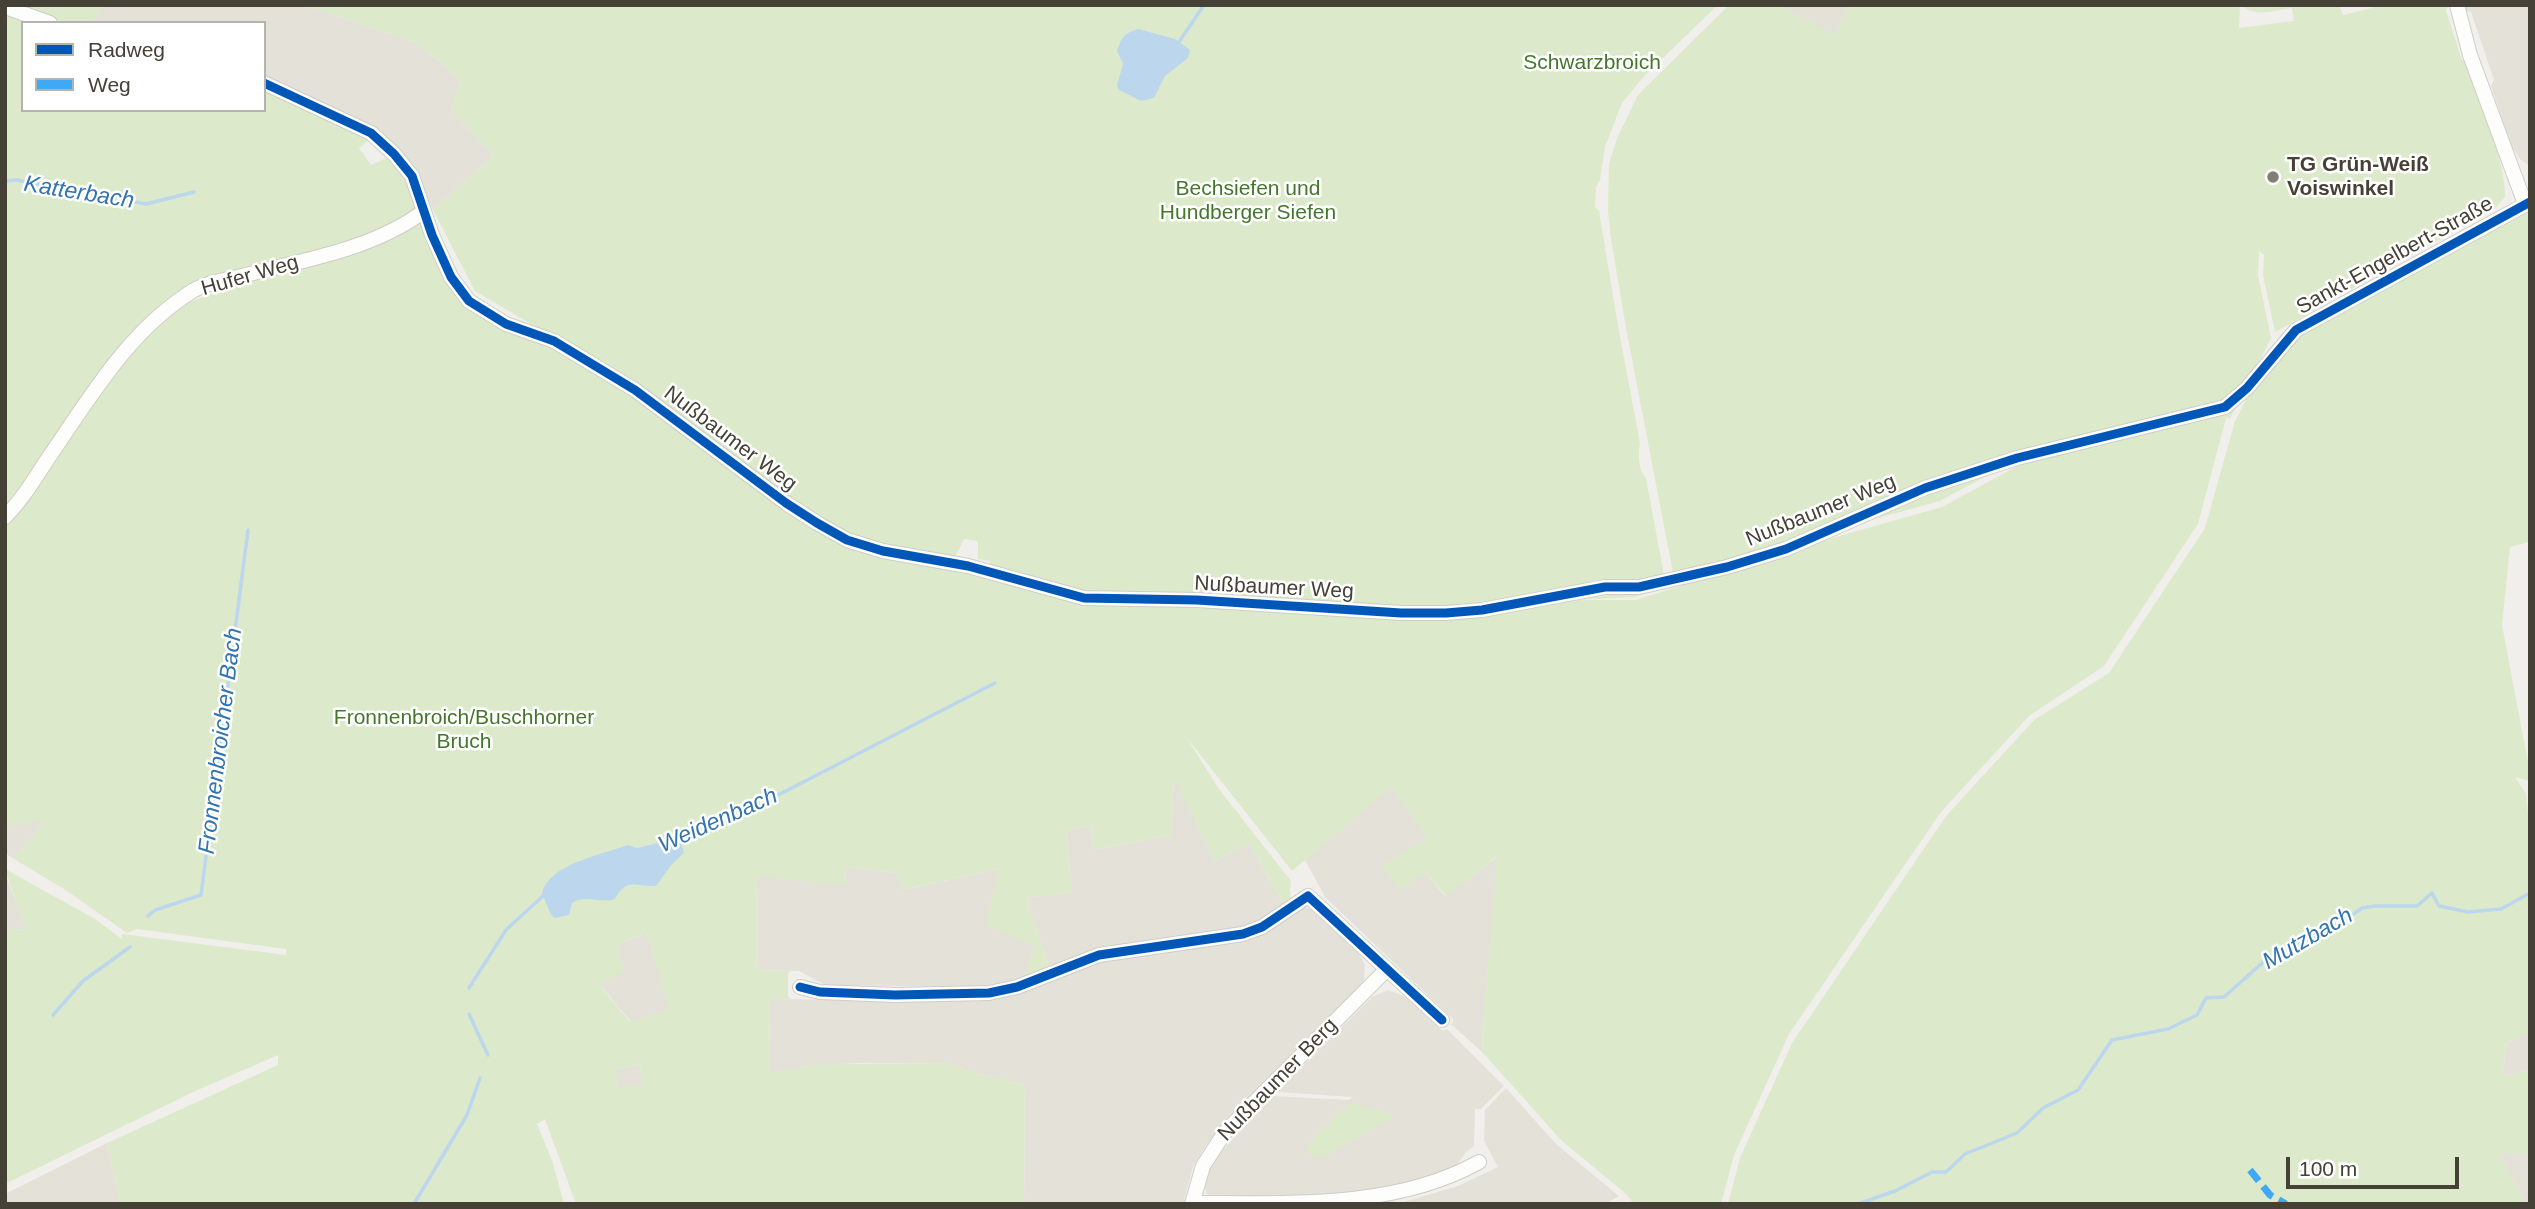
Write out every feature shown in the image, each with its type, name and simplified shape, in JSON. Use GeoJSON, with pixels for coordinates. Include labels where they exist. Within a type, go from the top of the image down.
{"type":"FeatureCollection","features":[{"type":"Feature","properties":{"kind":"street"},"geometry":{"type":"LineString","coordinates":[[2457,5],[2470,55],[2528,203]]}},
{"type":"Feature","properties":{"kind":"street"},"geometry":{"type":"LineString","coordinates":[[5,7],[44,21]]}},
{"type":"Feature","properties":{"kind":"street","name":"Nußbaumer Weg"},"geometry":{"type":"LineString","coordinates":[[266,84],[371,133],[394,154],[412,176],[451,277],[469,300],[506,324],[554,341],[635,390],[786,503],[817,523],[847,540],[883,551],[968,566],[1084,598],[1197,600],[1401,613],[1446,613],[1482,610],[1605,587],[1639,587],[1786,549],[1925,488],[2017,458],[2225,407]]}},
{"type":"Feature","properties":{"kind":"street","name":"Sankt-Engelbert-Straße"},"geometry":{"type":"LineString","coordinates":[[2225,407],[2247,388],[2295,330],[2528,203]]}},
{"type":"Feature","properties":{"kind":"street","name":"Hufer Weg"},"geometry":{"type":"LineString","coordinates":[[5,517],[29,488],[112,365],[139,333],[168,307],[198,288],[376,239],[424,211]]}},
{"type":"Feature","properties":{"kind":"street"},"geometry":{"type":"LineString","coordinates":[[800,987],[820,992],[895,995],[989,993],[1017,987],[1099,956],[1243,934],[1262,927],[1308,896],[1442,1020]]}},
{"type":"Feature","properties":{"kind":"street","name":"Nußbaumer Berg"},"geometry":{"type":"LineString","coordinates":[[1192,1204],[1203,1166],[1225,1132],[1386,970]]}},
{"type":"Feature","properties":{"kind":"street"},"geometry":{"type":"LineString","coordinates":[[1192,1204],[1356,1203],[1390,1199],[1457,1177],[1479,1162]]}},
{"type":"Feature","properties":{"kind":"shaded area"},"geometry":{"type":"Polygon","coordinates":[[[102,5],[305,5],[417,43],[461,80],[451,110],[494,155],[433,210],[417,175],[406,162],[266,79],[266,21],[94,21],[102,5]]]}},
{"type":"Feature","properties":{"kind":"shaded area"},"geometry":{"type":"Polygon","coordinates":[[[1779,5],[1849,5],[1835,36],[1779,5]]]}},
{"type":"Feature","properties":{"kind":"shaded area"},"geometry":{"type":"Polygon","coordinates":[[[2464,5],[2530,5],[2530,166],[2521,160],[2512,147],[2491,86],[2494,80],[2471,12],[2466,11],[2464,5]]]}},
{"type":"Feature","properties":{"kind":"shaded area"},"geometry":{"type":"Polygon","coordinates":[[[1174,777],[1215,861],[1249,843],[1284,905],[1263,920],[1242,927],[1105,947],[1049,966],[1027,898],[1072,892],[1066,830],[1090,826],[1093,850],[1171,835],[1174,777]]]}},
{"type":"Feature","properties":{"kind":"shaded area"},"geometry":{"type":"Polygon","coordinates":[[[1392,786],[1428,839],[1426,873],[1445,896],[1498,856],[1482,1038],[1483,1053],[1451,1024],[1454,1020],[1325,897],[1305,860],[1392,786]]]}},
{"type":"Feature","properties":{"kind":"shaded area"},"geometry":{"type":"Polygon","coordinates":[[[46,820],[14,859],[5,853],[5,825],[46,820]]]}},
{"type":"Feature","properties":{"kind":"shaded area"},"geometry":{"type":"Polygon","coordinates":[[[846,867],[896,873],[903,890],[999,869],[1035,945],[1025,976],[1005,983],[968,987],[825,985],[799,971],[758,970],[757,875],[845,884],[846,867]]]}},
{"type":"Feature","properties":{"kind":"shaded area"},"geometry":{"type":"Polygon","coordinates":[[[5,873],[26,929],[5,930],[5,873]]]}},
{"type":"Feature","properties":{"kind":"shaded area"},"geometry":{"type":"Polygon","coordinates":[[[1305,907],[1314,910],[1358,952],[1365,965],[1364,980],[1243,1103],[1206,1145],[1193,1167],[1183,1204],[1024,1204],[1025,1085],[971,1072],[948,1063],[807,1066],[769,1074],[770,999],[968,1001],[1002,997],[1029,990],[1086,966],[1219,944],[1305,907]]]}},
{"type":"Feature","properties":{"kind":"shaded area"},"geometry":{"type":"Polygon","coordinates":[[[647,933],[670,1010],[631,1022],[599,984],[616,944],[647,933]]]}},
{"type":"Feature","properties":{"kind":"shaded area"},"geometry":{"type":"Polygon","coordinates":[[[1388,990],[1406,997],[1443,1031],[1447,1029],[1504,1086],[1481,1109],[1475,1109],[1474,1146],[1466,1152],[1453,1171],[1354,1196],[1213,1197],[1207,1194],[1204,1184],[1218,1155],[1273,1096],[1349,1100],[1353,1097],[1277,1092],[1372,997],[1388,990]]]}},
{"type":"Feature","properties":{"kind":"shaded area"},"geometry":{"type":"Polygon","coordinates":[[[2530,1033],[2530,1070],[2502,1076],[2507,1042],[2530,1033]]]}},
{"type":"Feature","properties":{"kind":"shaded area"},"geometry":{"type":"Polygon","coordinates":[[[640,1064],[643,1085],[617,1088],[615,1070],[640,1064]]]}},
{"type":"Feature","properties":{"kind":"shaded area"},"geometry":{"type":"Polygon","coordinates":[[[1506,1088],[1556,1144],[1619,1196],[1605,1204],[1397,1204],[1458,1186],[1498,1167],[1484,1141],[1485,1110],[1506,1088]]]}},
{"type":"Feature","properties":{"kind":"shaded area"},"geometry":{"type":"Polygon","coordinates":[[[107,1143],[120,1204],[5,1204],[5,1194],[107,1143]]]}},
{"type":"Feature","properties":{"kind":"shaded area"},"geometry":{"type":"Polygon","coordinates":[[[2499,1153],[2530,1153],[2530,1204],[2525,1204],[2499,1153]]]}},
{"type":"Feature","properties":{"kind":"green space"},"geometry":{"type":"Polygon","coordinates":[[[14,5],[102,5],[94,21],[60,21],[14,5]]]}},
{"type":"Feature","properties":{"kind":"green space"},"geometry":{"type":"Polygon","coordinates":[[[305,5],[1718,5],[1646,74],[1622,103],[1605,147],[1600,180],[1596,187],[1595,207],[1599,211],[1640,443],[1640,466],[1646,478],[1666,586],[1635,597],[1572,600],[1636,600],[1822,541],[1942,507],[2045,451],[2018,459],[1940,501],[1820,534],[1675,583],[1611,239],[1608,211],[1609,164],[1618,136],[1638,95],[1729,5],[1779,5],[1835,35],[1849,5],[2240,5],[2239,28],[2294,21],[2292,8],[2259,12],[2242,5],[2339,5],[2343,15],[2384,5],[2448,5],[2446,11],[2462,60],[2468,63],[2497,148],[2505,197],[2494,209],[2275,332],[2263,275],[2264,255],[2259,251],[2258,275],[2271,338],[2230,419],[2226,418],[2198,524],[2104,666],[2029,716],[1941,812],[1789,1034],[1734,1155],[1721,1204],[1634,1204],[1625,1193],[1561,1140],[1483,1053],[1497,856],[1446,896],[1426,873],[1399,890],[1382,865],[1427,838],[1392,787],[1292,871],[1187,738],[1219,789],[1291,881],[1290,898],[1284,905],[1249,843],[1215,861],[1174,778],[1171,835],[1093,850],[1090,826],[1066,830],[1072,892],[1027,898],[1049,966],[1025,976],[1035,945],[985,925],[999,869],[902,890],[896,873],[846,867],[845,885],[757,876],[758,970],[791,971],[788,973],[790,999],[770,999],[769,1074],[833,1064],[948,1063],[971,1072],[1025,1085],[1024,1204],[576,1204],[545,1119],[537,1124],[553,1163],[564,1204],[120,1204],[107,1143],[278,1065],[278,1055],[193,1092],[5,1184],[5,930],[25,929],[5,869],[95,919],[122,939],[122,934],[286,955],[286,949],[137,929],[127,933],[64,889],[14,859],[45,821],[5,825],[5,523],[146,334],[184,304],[244,282],[396,238],[427,215],[469,296],[631,391],[635,385],[475,291],[433,210],[494,155],[451,110],[461,80],[417,43],[305,5]],[[964,539],[953,561],[963,573],[988,580],[994,570],[989,561],[978,559],[978,541],[964,539]],[[647,933],[621,942],[618,950],[625,971],[604,981],[601,987],[630,1022],[669,1010],[647,933]],[[640,1064],[616,1070],[617,1087],[643,1085],[640,1064]]]}},
{"type":"Feature","properties":{"kind":"green space"},"geometry":{"type":"Polygon","coordinates":[[[5,9],[40,21],[21,21],[21,112],[266,112],[266,86],[348,127],[368,141],[359,148],[371,165],[391,156],[425,209],[393,227],[176,297],[5,511],[5,9]]]}},
{"type":"Feature","properties":{"kind":"green space"},"geometry":{"type":"Polygon","coordinates":[[[2530,209],[2530,542],[2510,547],[2502,625],[2530,773],[2530,781],[2515,777],[2526,794],[2530,835],[2530,1033],[2507,1042],[2502,1076],[2530,1070],[2530,1153],[2500,1154],[2525,1204],[1728,1204],[1740,1158],[1792,1043],[1946,816],[2034,720],[2109,673],[2205,528],[2235,421],[2273,348],[2530,209]]]}},
{"type":"Feature","properties":{"kind":"green space"},"geometry":{"type":"Polygon","coordinates":[[[1350,1102],[1395,1116],[1326,1156],[1310,1157],[1307,1145],[1350,1102]]]}},
{"type":"Feature","properties":{"kind":"water"},"geometry":{"type":"Polygon","coordinates":[[[1138,29],[1175,39],[1190,50],[1188,58],[1165,76],[1154,98],[1141,101],[1119,90],[1117,85],[1123,64],[1117,51],[1118,46],[1126,34],[1138,29]]]}},
{"type":"Feature","properties":{"kind":"water"},"geometry":{"type":"Polygon","coordinates":[[[658,843],[681,843],[684,853],[671,865],[656,886],[628,885],[615,899],[577,900],[572,903],[569,915],[555,918],[551,915],[542,893],[547,883],[566,867],[628,845],[637,848],[658,843]]]}},
{"type":"Feature","properties":{"kind":"waterway"},"geometry":{"type":"LineString","coordinates":[[1179,42],[1204,5]]}},
{"type":"Feature","properties":{"kind":"waterway","name":"Katterbach"},"geometry":{"type":"LineString","coordinates":[[5,181],[17,180],[146,204],[194,192]]}},
{"type":"Feature","properties":{"kind":"waterway","name":"Fronnenbroicher Bach"},"geometry":{"type":"LineString","coordinates":[[148,916],[155,910],[201,895],[248,530]]}},
{"type":"Feature","properties":{"kind":"waterway","name":"Weidenbach"},"geometry":{"type":"LineString","coordinates":[[668,845],[722,824],[995,683]]}},
{"type":"Feature","properties":{"kind":"waterway","name":"Mutzbach"},"geometry":{"type":"LineString","coordinates":[[1858,1204],[1895,1191],[1932,1172],[1946,1172],[1965,1154],[2017,1133],[2043,1108],[2078,1090],[2112,1040],[2168,1029],[2197,1015],[2206,998],[2224,997],[2269,957],[2331,930],[2362,908],[2417,906],[2432,893],[2439,906],[2468,912],[2501,909],[2530,893]]}},
{"type":"Feature","properties":{"kind":"waterway","name":"Weidenbach"},"geometry":{"type":"LineString","coordinates":[[469,988],[506,930],[544,895]]}},
{"type":"Feature","properties":{"kind":"waterway","name":"Fronnenbroicher Bach"},"geometry":{"type":"LineString","coordinates":[[53,1015],[83,981],[130,947]]}},
{"type":"Feature","properties":{"kind":"waterway","name":"Weidenbach"},"geometry":{"type":"LineString","coordinates":[[469,1014],[488,1055]]}},
{"type":"Feature","properties":{"kind":"waterway","name":"Weidenbach"},"geometry":{"type":"LineString","coordinates":[[414,1204],[467,1115],[480,1078]]}},
{"type":"Feature","properties":{"kind":"marked path"},"geometry":{"type":"LineString","coordinates":[[2250,1170],[2270,1195],[2286,1204]]}},
{"type":"Feature","properties":{"kind":"cycle path"},"geometry":{"type":"LineString","coordinates":[[266,84],[371,133],[394,154],[412,176],[432,235],[451,277],[469,301],[506,324],[554,341],[635,390],[786,503],[817,523],[847,540],[883,551],[968,566],[1084,598],[1197,600],[1401,613],[1446,613],[1482,610],[1605,587],[1639,587],[1727,567],[1786,549],[1925,488],[2017,458],[2225,407],[2247,388],[2296,330],[2530,202]]}},
{"type":"Feature","properties":{"kind":"cycle path"},"geometry":{"type":"LineString","coordinates":[[800,987],[820,992],[895,995],[989,993],[1017,987],[1099,955],[1243,934],[1262,927],[1308,896],[1442,1020]]}},
{"type":"Feature","properties":{"kind":"place","name":"TG Grün-Weiß Voiswinkel"},"geometry":{"type":"Point","coordinates":[2273,177]}},
{"type":"Feature","properties":{"kind":"park label","name":"Schwarzbroich"},"geometry":{"type":"Point","coordinates":[1592,63]}},
{"type":"Feature","properties":{"kind":"park label","name":"Bechsiefen und Hundberger Siefen"},"geometry":{"type":"Point","coordinates":[1248,201]}},
{"type":"Feature","properties":{"kind":"park label","name":"Fronnenbroich/Buschhorner Bruch"},"geometry":{"type":"Point","coordinates":[464,730]}}]}
